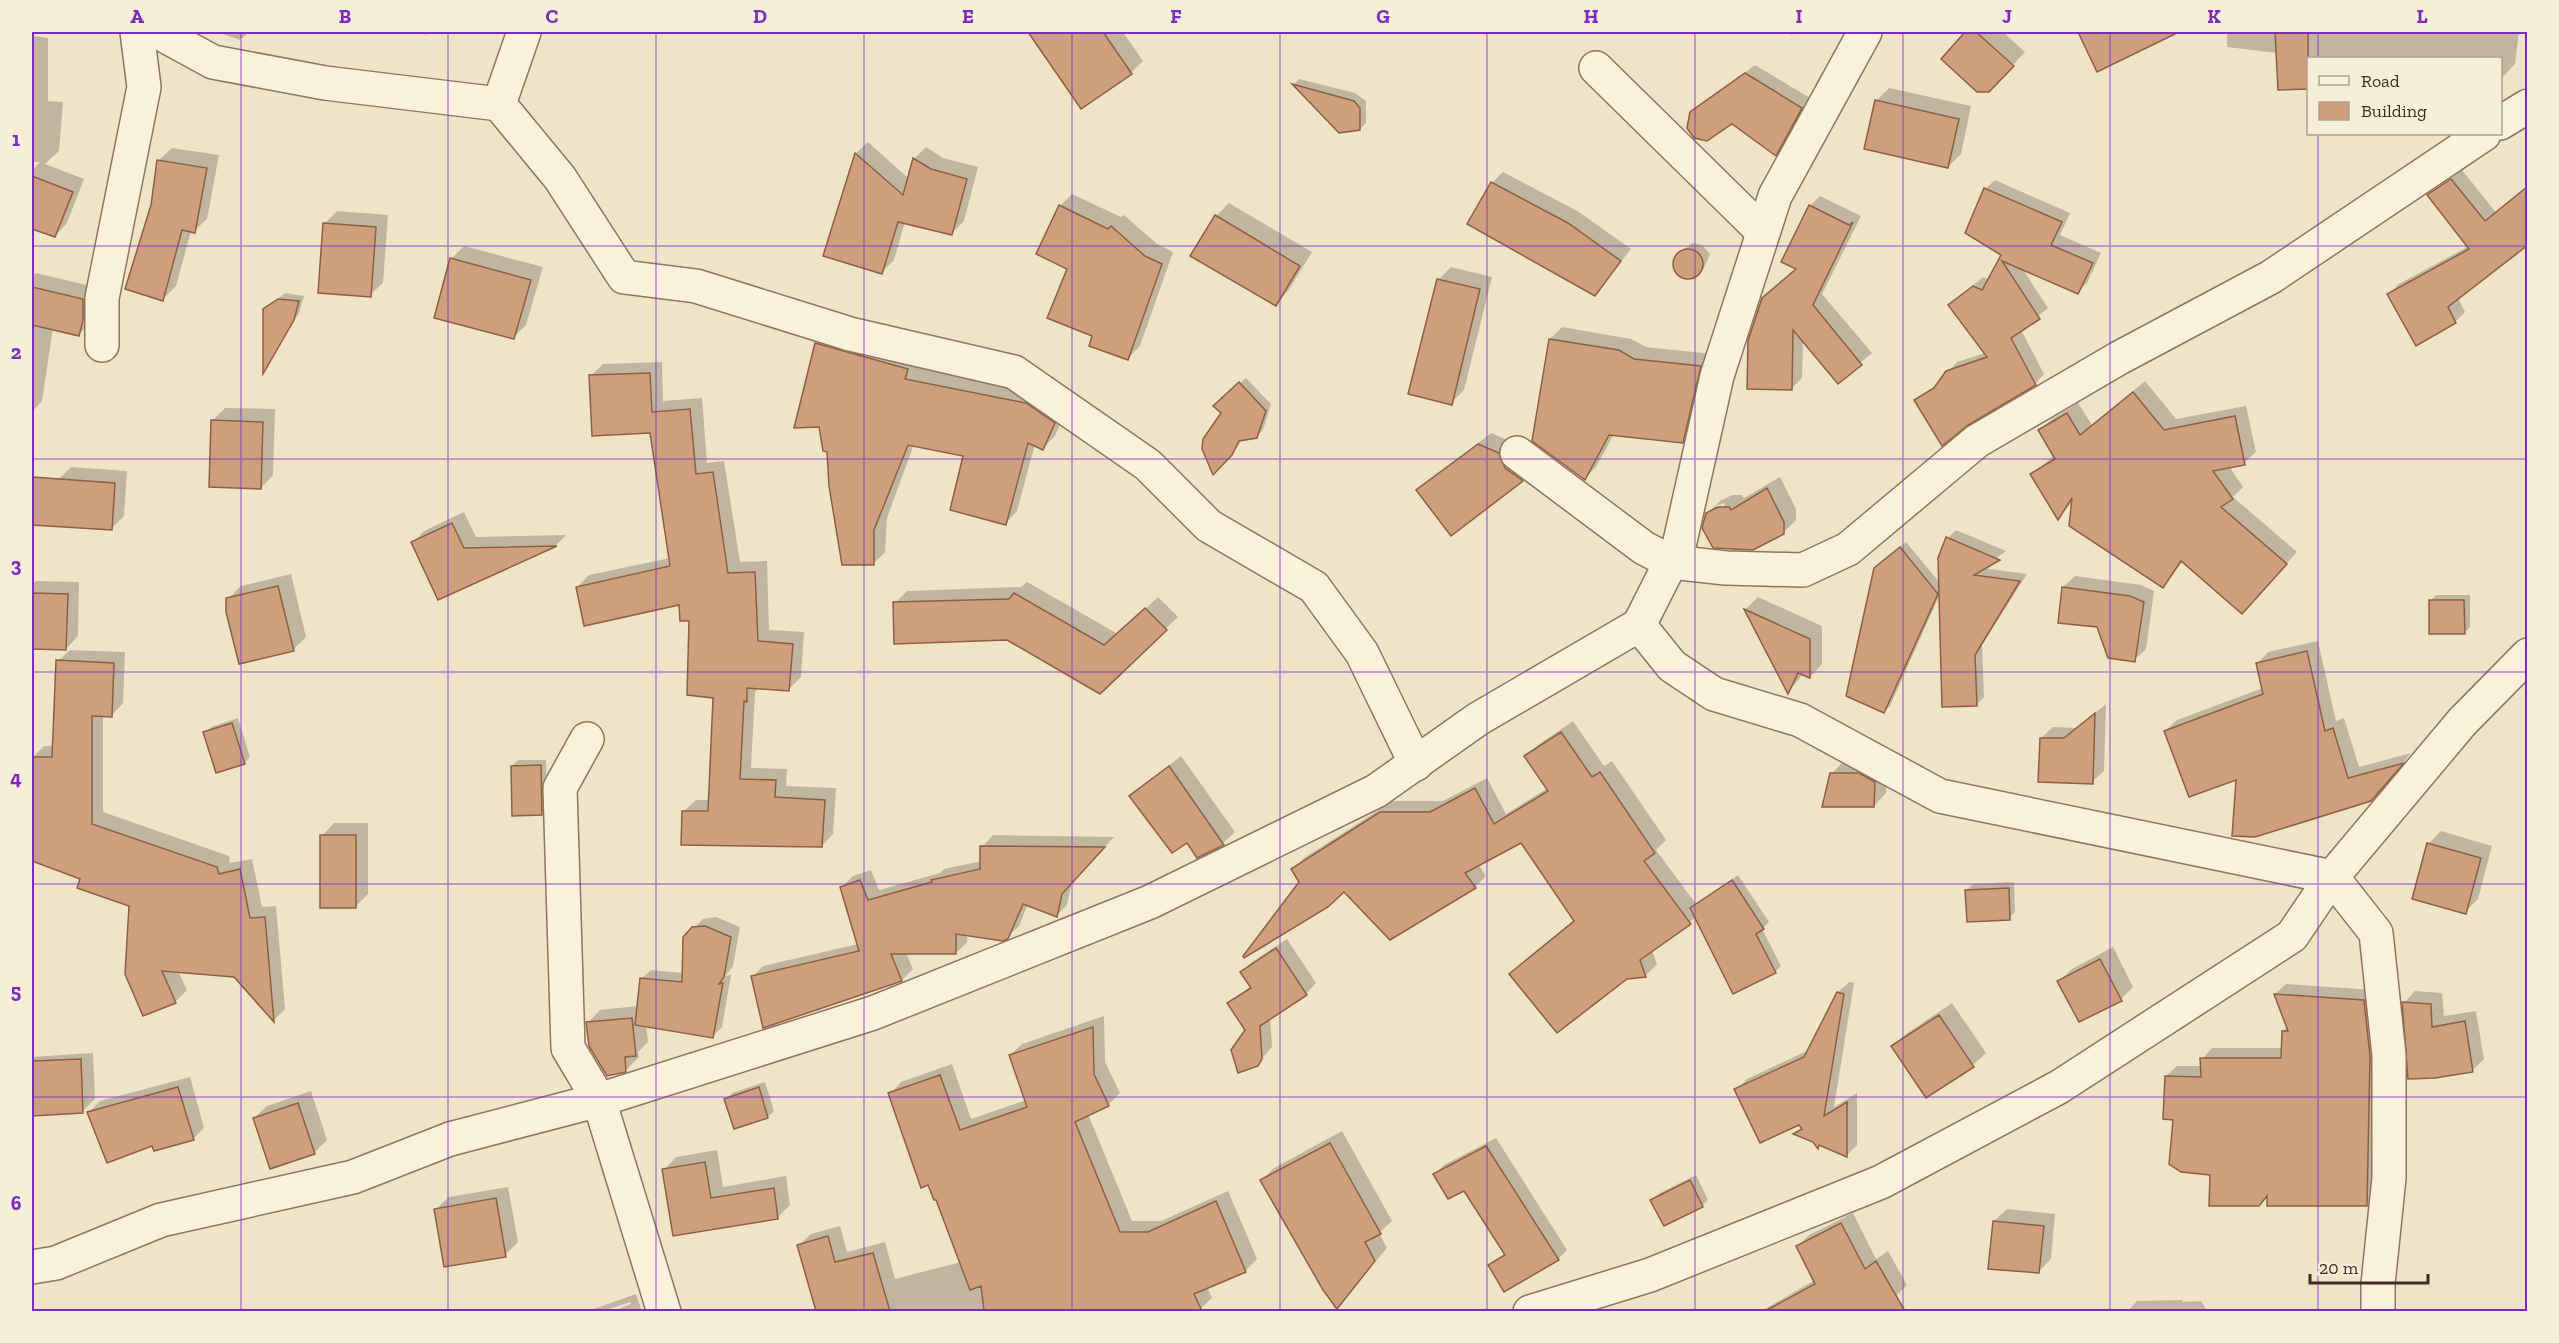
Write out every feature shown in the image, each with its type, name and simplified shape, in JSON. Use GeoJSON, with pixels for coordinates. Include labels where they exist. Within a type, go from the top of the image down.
{"type":"FeatureCollection","features":[{"type":"Feature","properties":{"kind":"street"},"geometry":{"type":"LineString","coordinates":[[102,345],[102,297],[144,87],[137,32]]}},
{"type":"Feature","properties":{"kind":"street"},"geometry":{"type":"LineString","coordinates":[[158,32],[213,63],[326,83],[499,104],[560,178],[624,277],[696,286],[850,334],[1014,372],[1148,465],[1209,526],[1314,587],[1362,653],[1416,764]]}},
{"type":"Feature","properties":{"kind":"street"},"geometry":{"type":"LineString","coordinates":[[499,104],[524,32]]}},
{"type":"Feature","properties":{"kind":"street"},"geometry":{"type":"LineString","coordinates":[[32,1267],[56,1263],[161,1220],[353,1177],[450,1139],[599,1100],[873,1013],[1150,902],[1376,791],[1478,719],[1639,625],[1679,546],[1717,376],[1775,196],[1865,32]]}},
{"type":"Feature","properties":{"kind":"street"},"geometry":{"type":"LineString","coordinates":[[1596,68],[1763,232]]}},
{"type":"Feature","properties":{"kind":"street"},"geometry":{"type":"LineString","coordinates":[[2502,122],[2528,106]]}},
{"type":"Feature","properties":{"kind":"street"},"geometry":{"type":"LineString","coordinates":[[1517,453],[1644,548],[1671,562],[1726,568],[1803,570],[1848,549],[1977,441],[2119,358],[2271,277],[2483,135]]}},
{"type":"Feature","properties":{"kind":"street"},"geometry":{"type":"LineString","coordinates":[[1639,625],[1672,666],[1714,694],[1800,720],[1940,796],[2332,877],[2376,933],[2389,1055],[2389,1178],[2378,1284],[2378,1311]]}},
{"type":"Feature","properties":{"kind":"street"},"geometry":{"type":"LineString","coordinates":[[1530,1311],[1650,1275],[1881,1182],[2059,1087],[2292,936],[2332,877],[2462,723],[2528,655]]}},
{"type":"Feature","properties":{"kind":"street"},"geometry":{"type":"LineString","coordinates":[[587,739],[560,788],[568,1048],[599,1100],[664,1311]]}},
{"type":"Feature","properties":{"kind":"building"},"geometry":{"type":"Polygon","coordinates":[[[1028,32],[1103,32],[1132,74],[1081,109],[1028,32]]]}},
{"type":"Feature","properties":{"kind":"building"},"geometry":{"type":"Polygon","coordinates":[[[1965,32],[1976,32],[2014,66],[1989,92],[1977,92],[1941,59],[1965,32]]]}},
{"type":"Feature","properties":{"kind":"building"},"geometry":{"type":"Polygon","coordinates":[[[2078,32],[2179,32],[2097,72],[2078,32]]]}},
{"type":"Feature","properties":{"kind":"building"},"geometry":{"type":"Polygon","coordinates":[[[2275,32],[2308,32],[2307,89],[2278,90],[2275,32]]]}},
{"type":"Feature","properties":{"kind":"building"},"geometry":{"type":"Polygon","coordinates":[[[1745,73],[1802,108],[1776,156],[1732,124],[1707,141],[1694,138],[1687,128],[1690,112],[1745,73]]]}},
{"type":"Feature","properties":{"kind":"building"},"geometry":{"type":"Polygon","coordinates":[[[1292,84],[1354,101],[1360,108],[1360,130],[1339,133],[1292,84]]]}},
{"type":"Feature","properties":{"kind":"building"},"geometry":{"type":"Polygon","coordinates":[[[1875,100],[1959,119],[1948,168],[1864,149],[1875,100]]]}},
{"type":"Feature","properties":{"kind":"building"},"geometry":{"type":"Polygon","coordinates":[[[855,153],[903,195],[913,158],[931,169],[967,179],[952,235],[898,222],[882,274],[823,256],[855,153]]]}},
{"type":"Feature","properties":{"kind":"building"},"geometry":{"type":"Polygon","coordinates":[[[157,160],[207,168],[195,233],[182,230],[163,301],[125,289],[151,205],[157,160]]]}},
{"type":"Feature","properties":{"kind":"building"},"geometry":{"type":"Polygon","coordinates":[[[32,176],[73,192],[55,237],[32,229],[32,176]]]}},
{"type":"Feature","properties":{"kind":"building"},"geometry":{"type":"Polygon","coordinates":[[[2451,179],[2485,221],[2528,186],[2528,245],[2448,307],[2456,323],[2416,346],[2387,294],[2469,249],[2427,195],[2451,179]]]}},
{"type":"Feature","properties":{"kind":"building"},"geometry":{"type":"Polygon","coordinates":[[[1491,182],[1568,223],[1621,261],[1595,296],[1467,224],[1491,182]]]}},
{"type":"Feature","properties":{"kind":"building"},"geometry":{"type":"Polygon","coordinates":[[[1984,188],[2062,222],[2051,245],[2093,263],[2078,294],[2002,261],[2040,319],[2011,338],[2036,385],[1968,425],[1942,446],[1914,400],[1934,388],[1946,371],[1987,357],[1948,305],[1973,286],[1982,290],[2001,255],[1965,233],[1984,188]]]}},
{"type":"Feature","properties":{"kind":"building"},"geometry":{"type":"Polygon","coordinates":[[[1059,205],[1108,229],[1111,226],[1145,256],[1162,264],[1128,360],[1089,346],[1092,336],[1047,318],[1067,269],[1036,254],[1059,205]]]}},
{"type":"Feature","properties":{"kind":"building"},"geometry":{"type":"Polygon","coordinates":[[[1809,205],[1849,225],[1853,222],[1813,305],[1862,365],[1838,384],[1793,330],[1792,390],[1747,389],[1748,341],[1762,298],[1796,269],[1781,262],[1809,205]]]}},
{"type":"Feature","properties":{"kind":"building"},"geometry":{"type":"Polygon","coordinates":[[[1215,215],[1300,266],[1276,306],[1190,256],[1215,215]]]}},
{"type":"Feature","properties":{"kind":"building"},"geometry":{"type":"Polygon","coordinates":[[[323,223],[376,227],[371,297],[318,293],[323,223]]]}},
{"type":"Feature","properties":{"kind":"building"},"geometry":{"type":"Polygon","coordinates":[[[1688,249],[1699,253],[1703,264],[1699,275],[1688,279],[1677,275],[1673,264],[1677,253],[1688,249]]]}},
{"type":"Feature","properties":{"kind":"building"},"geometry":{"type":"Polygon","coordinates":[[[450,258],[531,280],[514,339],[434,318],[450,258]]]}},
{"type":"Feature","properties":{"kind":"building"},"geometry":{"type":"Polygon","coordinates":[[[1437,279],[1480,289],[1452,405],[1408,394],[1437,279]]]}},
{"type":"Feature","properties":{"kind":"building"},"geometry":{"type":"Polygon","coordinates":[[[32,287],[83,299],[83,320],[79,336],[32,325],[32,287]]]}},
{"type":"Feature","properties":{"kind":"building"},"geometry":{"type":"Polygon","coordinates":[[[278,299],[299,301],[294,320],[263,374],[263,309],[278,299]]]}},
{"type":"Feature","properties":{"kind":"building"},"geometry":{"type":"Polygon","coordinates":[[[1549,339],[1619,350],[1634,359],[1701,366],[1683,443],[1609,435],[1585,480],[1532,441],[1549,339]]]}},
{"type":"Feature","properties":{"kind":"building"},"geometry":{"type":"Polygon","coordinates":[[[815,343],[908,369],[905,379],[1026,403],[1055,423],[1043,450],[1028,443],[1006,525],[950,510],[963,456],[908,445],[874,530],[874,565],[842,565],[829,486],[827,452],[823,451],[819,427],[794,428],[815,343]]]}},
{"type":"Feature","properties":{"kind":"building"},"geometry":{"type":"Polygon","coordinates":[[[650,373],[652,412],[690,409],[696,474],[713,472],[728,573],[755,572],[758,641],[793,644],[789,691],[747,688],[747,702],[744,701],[740,779],[776,780],[775,797],[825,800],[822,847],[681,845],[682,811],[708,811],[713,698],[687,695],[689,621],[680,621],[679,605],[584,626],[576,587],[670,566],[650,433],[592,436],[589,375],[650,373]]]}},
{"type":"Feature","properties":{"kind":"building"},"geometry":{"type":"Polygon","coordinates":[[[1239,382],[1266,411],[1257,438],[1239,441],[1232,455],[1213,475],[1202,449],[1203,439],[1221,413],[1213,406],[1239,382]]]}},
{"type":"Feature","properties":{"kind":"building"},"geometry":{"type":"Polygon","coordinates":[[[2133,392],[2164,430],[2235,416],[2245,465],[2213,471],[2233,499],[2221,507],[2287,564],[2242,614],[2181,561],[2163,588],[2069,526],[2072,498],[2058,520],[2030,474],[2055,459],[2038,430],[2067,413],[2080,435],[2133,392]]]}},
{"type":"Feature","properties":{"kind":"building"},"geometry":{"type":"Polygon","coordinates":[[[211,420],[263,422],[261,489],[209,487],[211,420]]]}},
{"type":"Feature","properties":{"kind":"building"},"geometry":{"type":"Polygon","coordinates":[[[1478,444],[1499,453],[1505,468],[1523,481],[1451,536],[1416,490],[1478,444]]]}},
{"type":"Feature","properties":{"kind":"building"},"geometry":{"type":"Polygon","coordinates":[[[32,477],[115,483],[112,530],[32,525],[32,477]]]}},
{"type":"Feature","properties":{"kind":"building"},"geometry":{"type":"Polygon","coordinates":[[[1767,488],[1784,522],[1784,534],[1753,550],[1713,548],[1702,528],[1706,513],[1718,507],[1729,507],[1731,510],[1767,488]]]}},
{"type":"Feature","properties":{"kind":"building"},"geometry":{"type":"Polygon","coordinates":[[[452,523],[464,548],[557,546],[438,600],[411,542],[452,523]]]}},
{"type":"Feature","properties":{"kind":"building"},"geometry":{"type":"Polygon","coordinates":[[[1946,537],[2000,560],[1974,575],[2020,581],[1975,655],[1977,706],[1942,707],[1938,558],[1946,537]]]}},
{"type":"Feature","properties":{"kind":"building"},"geometry":{"type":"Polygon","coordinates":[[[1900,547],[1938,594],[1884,713],[1846,696],[1874,568],[1900,547]]]}},
{"type":"Feature","properties":{"kind":"building"},"geometry":{"type":"Polygon","coordinates":[[[278,586],[294,651],[239,664],[226,612],[226,598],[278,586]]]}},
{"type":"Feature","properties":{"kind":"building"},"geometry":{"type":"Polygon","coordinates":[[[2062,587],[2130,596],[2144,602],[2135,662],[2108,658],[2097,627],[2058,623],[2062,587]]]}},
{"type":"Feature","properties":{"kind":"building"},"geometry":{"type":"Polygon","coordinates":[[[32,593],[68,594],[66,650],[32,649],[32,593]]]}},
{"type":"Feature","properties":{"kind":"building"},"geometry":{"type":"Polygon","coordinates":[[[1014,593],[1104,645],[1145,608],[1167,630],[1100,694],[1007,640],[894,644],[893,602],[1009,599],[1014,593]]]}},
{"type":"Feature","properties":{"kind":"building"},"geometry":{"type":"Polygon","coordinates":[[[2429,600],[2464,600],[2465,634],[2429,634],[2429,600]]]}},
{"type":"Feature","properties":{"kind":"building"},"geometry":{"type":"Polygon","coordinates":[[[1744,609],[1810,639],[1810,678],[1798,673],[1788,694],[1744,609]]]}},
{"type":"Feature","properties":{"kind":"building"},"geometry":{"type":"Polygon","coordinates":[[[2307,651],[2325,731],[2333,728],[2348,778],[2404,763],[2371,801],[2255,837],[2232,836],[2236,780],[2189,797],[2164,731],[2263,694],[2256,663],[2307,651]]]}},
{"type":"Feature","properties":{"kind":"building"},"geometry":{"type":"Polygon","coordinates":[[[56,660],[114,663],[112,717],[92,716],[92,824],[217,867],[219,874],[240,869],[250,918],[265,917],[274,1022],[234,977],[162,971],[176,1003],[143,1016],[125,974],[129,906],[77,888],[80,879],[32,861],[32,757],[52,757],[56,660]]]}},
{"type":"Feature","properties":{"kind":"building"},"geometry":{"type":"Polygon","coordinates":[[[2095,713],[2093,784],[2038,782],[2040,738],[2064,738],[2095,713]]]}},
{"type":"Feature","properties":{"kind":"building"},"geometry":{"type":"Polygon","coordinates":[[[232,723],[245,764],[216,773],[203,732],[232,723]]]}},
{"type":"Feature","properties":{"kind":"building"},"geometry":{"type":"Polygon","coordinates":[[[1561,732],[1592,777],[1600,772],[1655,853],[1644,861],[1691,924],[1640,960],[1646,977],[1627,979],[1557,1033],[1509,974],[1574,921],[1521,843],[1465,873],[1476,888],[1390,940],[1344,892],[1328,907],[1244,958],[1243,956],[1299,882],[1291,869],[1380,812],[1430,812],[1475,788],[1494,824],[1548,791],[1524,756],[1561,732]]]}},
{"type":"Feature","properties":{"kind":"building"},"geometry":{"type":"Polygon","coordinates":[[[541,765],[542,815],[512,816],[511,766],[541,765]]]}},
{"type":"Feature","properties":{"kind":"building"},"geometry":{"type":"Polygon","coordinates":[[[1169,766],[1224,845],[1197,858],[1187,843],[1172,853],[1129,796],[1169,766]]]}},
{"type":"Feature","properties":{"kind":"building"},"geometry":{"type":"Polygon","coordinates":[[[1830,773],[1859,773],[1875,782],[1874,807],[1822,807],[1830,773]]]}},
{"type":"Feature","properties":{"kind":"building"},"geometry":{"type":"Polygon","coordinates":[[[320,835],[356,835],[356,908],[320,908],[320,835]]]}},
{"type":"Feature","properties":{"kind":"building"},"geometry":{"type":"Polygon","coordinates":[[[2427,843],[2481,858],[2466,914],[2412,899],[2427,843]]]}},
{"type":"Feature","properties":{"kind":"building"},"geometry":{"type":"Polygon","coordinates":[[[980,846],[1105,847],[1062,894],[1057,917],[1023,904],[1008,939],[1003,941],[956,934],[956,954],[891,954],[902,981],[763,1028],[751,976],[859,951],[840,887],[860,880],[868,900],[932,882],[931,880],[980,869],[980,846]]]}},
{"type":"Feature","properties":{"kind":"building"},"geometry":{"type":"Polygon","coordinates":[[[1732,880],[1764,929],[1756,934],[1776,973],[1733,994],[1690,908],[1732,880]]]}},
{"type":"Feature","properties":{"kind":"building"},"geometry":{"type":"Polygon","coordinates":[[[2009,888],[2010,920],[1967,922],[1965,890],[2009,888]]]}},
{"type":"Feature","properties":{"kind":"building"},"geometry":{"type":"Polygon","coordinates":[[[705,926],[731,937],[724,977],[719,984],[723,983],[713,1038],[635,1025],[640,978],[682,982],[683,937],[692,927],[705,926]]]}},
{"type":"Feature","properties":{"kind":"building"},"geometry":{"type":"Polygon","coordinates":[[[1276,948],[1307,995],[1260,1026],[1262,1059],[1258,1066],[1238,1073],[1231,1050],[1245,1030],[1227,1003],[1251,988],[1240,972],[1276,948]]]}},
{"type":"Feature","properties":{"kind":"building"},"geometry":{"type":"Polygon","coordinates":[[[2100,959],[2122,1001],[2079,1022],[2057,981],[2100,959]]]}},
{"type":"Feature","properties":{"kind":"building"},"geometry":{"type":"Polygon","coordinates":[[[1837,992],[1844,994],[1824,1116],[1847,1102],[1847,1157],[1819,1145],[1818,1149],[1813,1142],[1793,1134],[1802,1129],[1799,1125],[1760,1143],[1734,1089],[1804,1057],[1837,992]]]}},
{"type":"Feature","properties":{"kind":"building"},"geometry":{"type":"Polygon","coordinates":[[[2274,994],[2364,1000],[2370,1056],[2367,1206],[2267,1206],[2267,1196],[2259,1206],[2209,1206],[2210,1175],[2181,1172],[2169,1164],[2173,1120],[2163,1119],[2165,1076],[2201,1077],[2200,1058],[2281,1058],[2282,1031],[2288,1031],[2274,994]]]}},
{"type":"Feature","properties":{"kind":"building"},"geometry":{"type":"Polygon","coordinates":[[[2402,1002],[2431,1004],[2432,1027],[2465,1021],[2473,1072],[2435,1078],[2408,1079],[2402,1002]]]}},
{"type":"Feature","properties":{"kind":"building"},"geometry":{"type":"Polygon","coordinates":[[[1939,1015],[1974,1067],[1926,1098],[1891,1046],[1939,1015]]]}},
{"type":"Feature","properties":{"kind":"building"},"geometry":{"type":"Polygon","coordinates":[[[632,1018],[636,1056],[625,1057],[626,1072],[607,1076],[589,1046],[586,1022],[632,1018]]]}},
{"type":"Feature","properties":{"kind":"building"},"geometry":{"type":"Polygon","coordinates":[[[1093,1027],[1094,1074],[1109,1106],[1075,1122],[1120,1232],[1148,1232],[1216,1201],[1246,1272],[1194,1294],[1202,1311],[984,1311],[981,1286],[970,1290],[936,1200],[928,1185],[921,1188],[888,1093],[940,1075],[960,1130],[1027,1107],[1009,1055],[1093,1027]]]}},
{"type":"Feature","properties":{"kind":"building"},"geometry":{"type":"Polygon","coordinates":[[[81,1059],[83,1113],[32,1116],[32,1061],[81,1059]]]}},
{"type":"Feature","properties":{"kind":"building"},"geometry":{"type":"Polygon","coordinates":[[[178,1087],[194,1140],[154,1151],[152,1146],[107,1163],[87,1112],[178,1087]]]}},
{"type":"Feature","properties":{"kind":"building"},"geometry":{"type":"Polygon","coordinates":[[[759,1087],[768,1118],[734,1129],[724,1099],[759,1087]]]}},
{"type":"Feature","properties":{"kind":"building"},"geometry":{"type":"Polygon","coordinates":[[[298,1103],[315,1154],[270,1169],[253,1118],[298,1103]]]}},
{"type":"Feature","properties":{"kind":"building"},"geometry":{"type":"Polygon","coordinates":[[[1330,1143],[1381,1234],[1365,1242],[1375,1261],[1337,1309],[1323,1290],[1260,1180],[1330,1143]]]}},
{"type":"Feature","properties":{"kind":"building"},"geometry":{"type":"Polygon","coordinates":[[[1486,1146],[1559,1260],[1504,1292],[1488,1265],[1505,1255],[1464,1191],[1448,1199],[1433,1174],[1486,1146]]]}},
{"type":"Feature","properties":{"kind":"building"},"geometry":{"type":"Polygon","coordinates":[[[705,1162],[711,1198],[774,1188],[778,1219],[673,1236],[662,1169],[705,1162]]]}},
{"type":"Feature","properties":{"kind":"building"},"geometry":{"type":"Polygon","coordinates":[[[1690,1180],[1703,1207],[1664,1226],[1650,1200],[1690,1180]]]}},
{"type":"Feature","properties":{"kind":"building"},"geometry":{"type":"Polygon","coordinates":[[[496,1198],[506,1257],[444,1267],[434,1209],[496,1198]]]}},
{"type":"Feature","properties":{"kind":"building"},"geometry":{"type":"Polygon","coordinates":[[[1993,1221],[2044,1226],[2039,1273],[1988,1269],[1993,1221]]]}},
{"type":"Feature","properties":{"kind":"building"},"geometry":{"type":"Polygon","coordinates":[[[1841,1223],[1865,1269],[1876,1261],[1905,1311],[1765,1311],[1815,1284],[1796,1246],[1841,1223]]]}},
{"type":"Feature","properties":{"kind":"building"},"geometry":{"type":"Polygon","coordinates":[[[828,1236],[835,1262],[873,1253],[890,1311],[816,1311],[797,1245],[828,1236]]]}}]}
